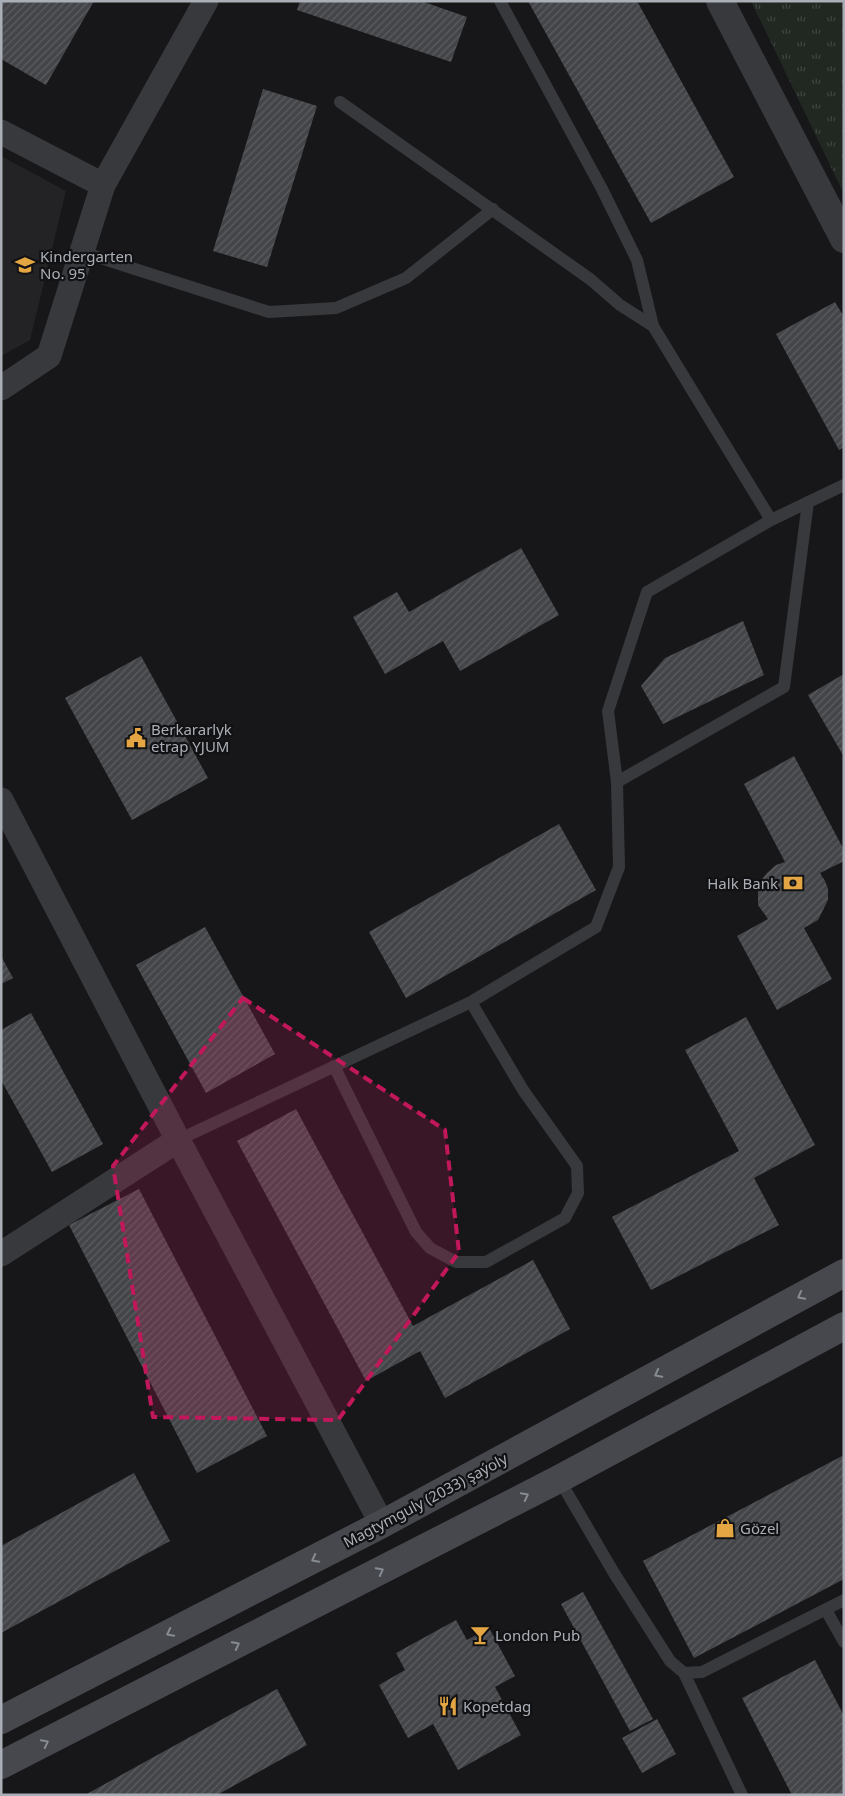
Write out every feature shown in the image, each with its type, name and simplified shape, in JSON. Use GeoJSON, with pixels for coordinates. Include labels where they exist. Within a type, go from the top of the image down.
{"type":"FeatureCollection","features":[{"type":"Feature","properties":{"kind":"main road","name":"Magtymguly (2033) şaýoly"},"geometry":{"type":"LineString","coordinates":[[1,1720],[382,1524],[844,1273]]}},
{"type":"Feature","properties":{"kind":"main road"},"geometry":{"type":"LineString","coordinates":[[1,1765],[559,1479],[844,1326]]}},
{"type":"Feature","properties":{"kind":"street"},"geometry":{"type":"LineString","coordinates":[[1,388],[49,356],[103,185],[206,1]]}},
{"type":"Feature","properties":{"kind":"street"},"geometry":{"type":"LineString","coordinates":[[720,1],[844,239]]}},
{"type":"Feature","properties":{"kind":"street"},"geometry":{"type":"LineString","coordinates":[[1,132],[103,185]]}},
{"type":"Feature","properties":{"kind":"street"},"geometry":{"type":"LineString","coordinates":[[1,800],[9,835],[178,1140],[382,1524]]}},
{"type":"Feature","properties":{"kind":"street"},"geometry":{"type":"LineString","coordinates":[[1,1254],[178,1140]]}},
{"type":"Feature","properties":{"kind":"lane"},"geometry":{"type":"LineString","coordinates":[[500,1],[602,189],[637,260],[653,326],[772,520]]}},
{"type":"Feature","properties":{"kind":"lane"},"geometry":{"type":"LineString","coordinates":[[340,102],[590,279],[620,305],[653,326]]}},
{"type":"Feature","properties":{"kind":"lane"},"geometry":{"type":"LineString","coordinates":[[82,252],[269,312],[336,308],[406,278],[493,209]]}},
{"type":"Feature","properties":{"kind":"lane"},"geometry":{"type":"LineString","coordinates":[[178,1140],[472,1002],[596,927],[619,868],[617,782],[608,712],[647,592],[772,520],[844,485]]}},
{"type":"Feature","properties":{"kind":"lane"},"geometry":{"type":"LineString","coordinates":[[617,782],[784,687],[808,502]]}},
{"type":"Feature","properties":{"kind":"lane"},"geometry":{"type":"LineString","coordinates":[[334,1066],[416,1232],[430,1248],[456,1262],[486,1262],[565,1218],[578,1193],[578,1184],[577,1166],[523,1090],[472,1002]]}},
{"type":"Feature","properties":{"kind":"lane"},"geometry":{"type":"LineString","coordinates":[[559,1479],[614,1573],[670,1661],[684,1673],[742,1795]]}},
{"type":"Feature","properties":{"kind":"lane"},"geometry":{"type":"LineString","coordinates":[[684,1673],[702,1672],[844,1600]]}},
{"type":"Feature","properties":{"kind":"lane"},"geometry":{"type":"LineString","coordinates":[[826,1610],[844,1642]]}},
{"type":"Feature","properties":{"kind":"highlighted area"},"geometry":{"type":"Polygon","coordinates":[[[243,998],[445,1130],[459,1252],[338,1420],[153,1417],[113,1166],[243,998]]]}},
{"type":"Feature","properties":{"kind":"shaded area","name":"Kindergarten No. 95"},"geometry":{"type":"Polygon","coordinates":[[[1,156],[66,191],[30,340],[1,356],[1,156]]]}},
{"type":"Feature","properties":{"kind":"green space"},"geometry":{"type":"Polygon","coordinates":[[[751,1],[844,1],[844,194],[751,1]]]}},
{"type":"Feature","properties":{"kind":"building"},"geometry":{"type":"Polygon","coordinates":[[[1,1],[94,1],[46,85],[1,59],[1,1]]]}},
{"type":"Feature","properties":{"kind":"building"},"geometry":{"type":"Polygon","coordinates":[[[300,1],[421,1],[467,17],[451,62],[297,10],[300,1]]]}},
{"type":"Feature","properties":{"kind":"building"},"geometry":{"type":"Polygon","coordinates":[[[528,1],[637,1],[734,177],[651,223],[528,1]]]}},
{"type":"Feature","properties":{"kind":"building"},"geometry":{"type":"Polygon","coordinates":[[[263,89],[317,106],[267,267],[213,251],[263,89]]]}},
{"type":"Feature","properties":{"kind":"building"},"geometry":{"type":"Polygon","coordinates":[[[835,302],[844,317],[844,447],[839,450],[776,334],[835,302]]]}},
{"type":"Feature","properties":{"kind":"building"},"geometry":{"type":"Polygon","coordinates":[[[521,548],[559,615],[460,671],[443,641],[385,674],[353,617],[397,592],[409,612],[521,548]]]}},
{"type":"Feature","properties":{"kind":"building"},"geometry":{"type":"Polygon","coordinates":[[[743,621],[764,675],[663,724],[641,686],[665,658],[743,621]]]}},
{"type":"Feature","properties":{"kind":"building","name":"Berkararlyk etrap YJUM"},"geometry":{"type":"Polygon","coordinates":[[[141,656],[208,778],[132,820],[65,698],[141,656]]]}},
{"type":"Feature","properties":{"kind":"building"},"geometry":{"type":"Polygon","coordinates":[[[844,674],[844,757],[808,695],[844,674]]]}},
{"type":"Feature","properties":{"kind":"building","name":"Halk Bank"},"geometry":{"type":"Polygon","coordinates":[[[794,756],[844,850],[844,861],[820,873],[828,889],[828,900],[818,920],[804,928],[832,979],[777,1010],[737,936],[768,919],[758,905],[758,891],[762,879],[767,873],[776,865],[785,862],[744,784],[794,756]]]}},
{"type":"Feature","properties":{"kind":"building"},"geometry":{"type":"Polygon","coordinates":[[[559,824],[596,890],[406,998],[369,932],[559,824]]]}},
{"type":"Feature","properties":{"kind":"building"},"geometry":{"type":"Polygon","coordinates":[[[205,927],[275,1054],[206,1093],[136,965],[205,927]]]}},
{"type":"Feature","properties":{"kind":"building"},"geometry":{"type":"Polygon","coordinates":[[[1,956],[13,978],[1,984],[1,956]]]}},
{"type":"Feature","properties":{"kind":"building"},"geometry":{"type":"Polygon","coordinates":[[[31,1013],[103,1144],[52,1172],[1,1080],[1,1030],[31,1013]]]}},
{"type":"Feature","properties":{"kind":"building"},"geometry":{"type":"Polygon","coordinates":[[[746,1017],[815,1145],[754,1178],[779,1225],[651,1290],[612,1217],[739,1151],[685,1050],[746,1017]]]}},
{"type":"Feature","properties":{"kind":"building"},"geometry":{"type":"Polygon","coordinates":[[[296,1109],[413,1326],[533,1260],[570,1329],[445,1398],[420,1351],[366,1381],[237,1141],[296,1109]]]}},
{"type":"Feature","properties":{"kind":"building"},"geometry":{"type":"Polygon","coordinates":[[[139,1189],[267,1436],[197,1473],[69,1225],[139,1189]]]}},
{"type":"Feature","properties":{"kind":"building"},"geometry":{"type":"Polygon","coordinates":[[[844,1455],[844,1579],[694,1658],[643,1561],[844,1455]]]}},
{"type":"Feature","properties":{"kind":"building"},"geometry":{"type":"Polygon","coordinates":[[[134,1473],[170,1541],[1,1633],[1,1546],[134,1473]]]}},
{"type":"Feature","properties":{"kind":"building"},"geometry":{"type":"Polygon","coordinates":[[[583,1592],[653,1719],[630,1731],[561,1604],[583,1592]]]}},
{"type":"Feature","properties":{"kind":"building","name":"Kopetdag"},"geometry":{"type":"Polygon","coordinates":[[[456,1620],[467,1640],[489,1628],[515,1676],[495,1687],[521,1735],[458,1770],[433,1724],[408,1738],[379,1685],[405,1670],[396,1653],[456,1620]]]}},
{"type":"Feature","properties":{"kind":"building"},"geometry":{"type":"Polygon","coordinates":[[[815,1660],[844,1716],[844,1795],[792,1795],[742,1698],[815,1660]]]}},
{"type":"Feature","properties":{"kind":"building"},"geometry":{"type":"Polygon","coordinates":[[[277,1689],[307,1745],[217,1795],[85,1795],[277,1689]]]}},
{"type":"Feature","properties":{"kind":"building"},"geometry":{"type":"Polygon","coordinates":[[[657,1719],[676,1754],[642,1773],[622,1738],[657,1719]]]}},
{"type":"Feature","properties":{"kind":"place","name":"Kindergarten No. 95"},"geometry":{"type":"Point","coordinates":[25,265]}},
{"type":"Feature","properties":{"kind":"place","name":"Berkararlyk etrap YJUM"},"geometry":{"type":"Point","coordinates":[136,738]}},
{"type":"Feature","properties":{"kind":"place","name":"Halk Bank"},"geometry":{"type":"Point","coordinates":[793,883]}},
{"type":"Feature","properties":{"kind":"place","name":"Gözel"},"geometry":{"type":"Point","coordinates":[725,1528]}},
{"type":"Feature","properties":{"kind":"place","name":"London Pub"},"geometry":{"type":"Point","coordinates":[480,1635]}},
{"type":"Feature","properties":{"kind":"place","name":"Kopetdag"},"geometry":{"type":"Point","coordinates":[448,1706]}}]}
